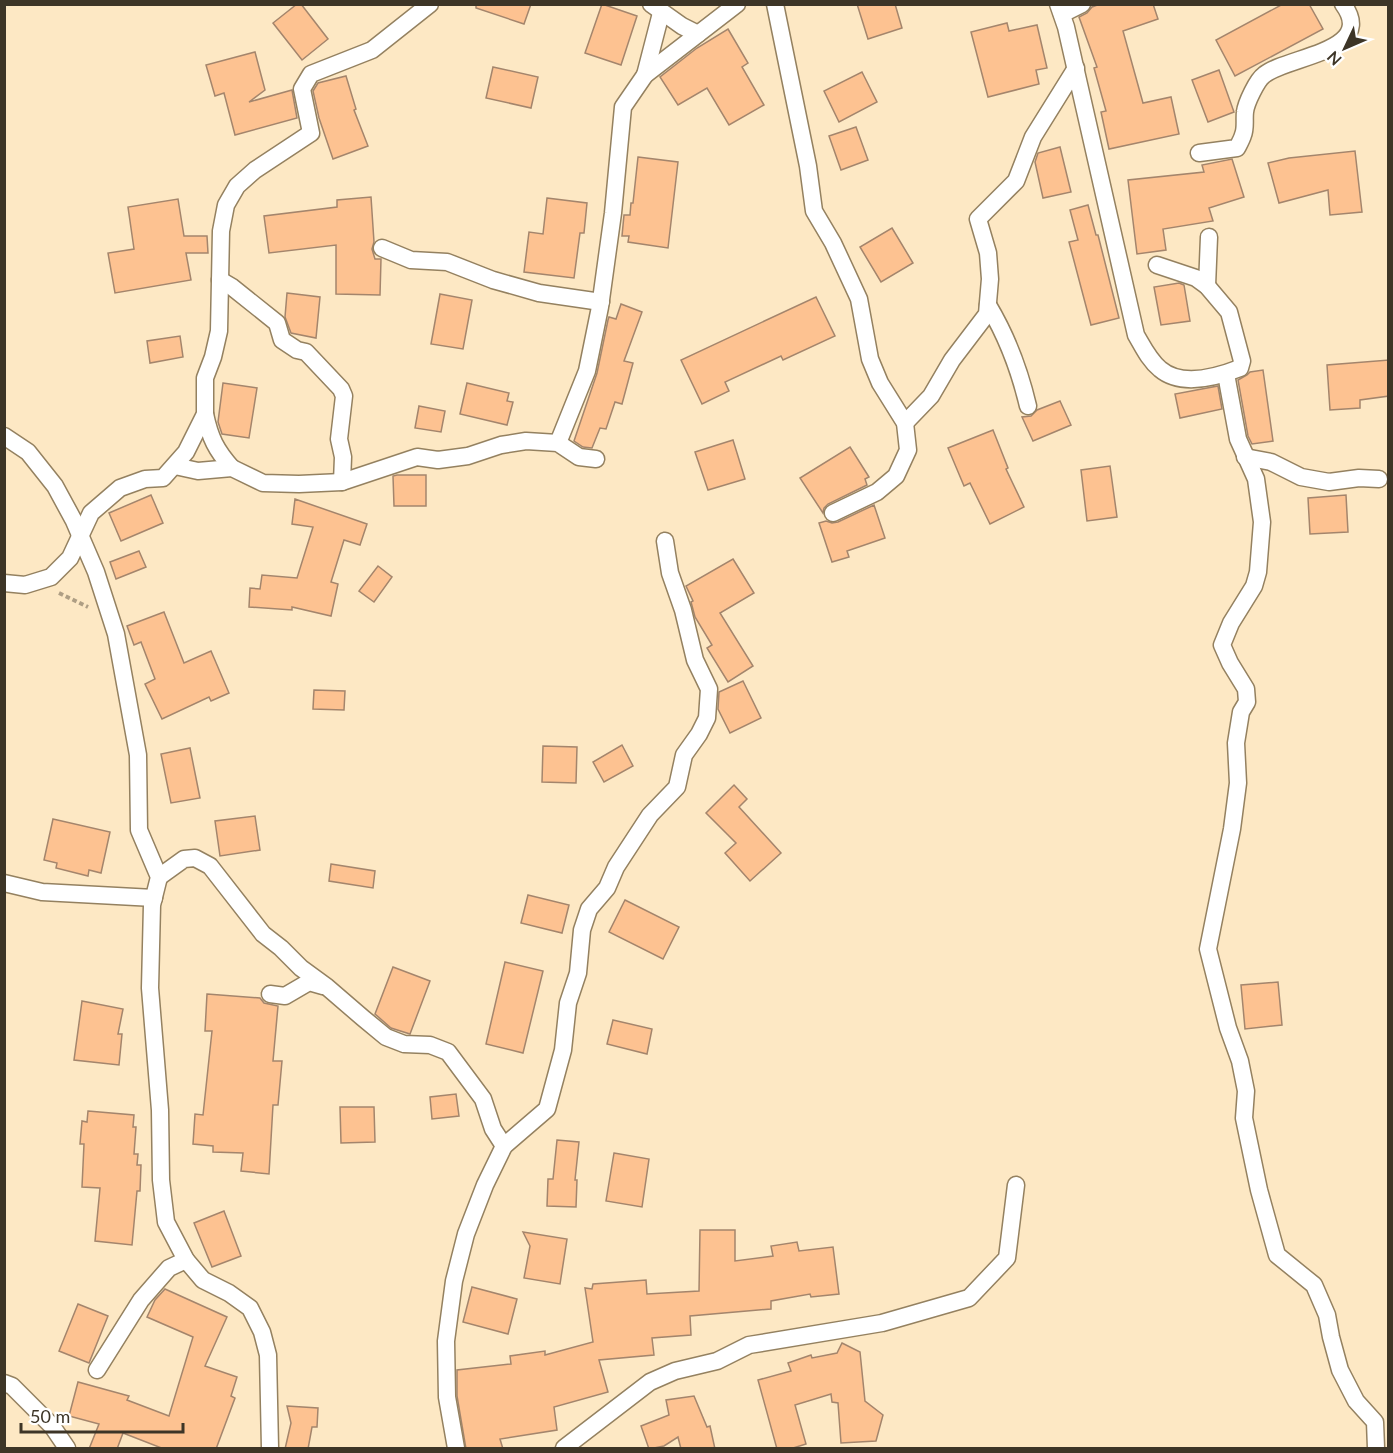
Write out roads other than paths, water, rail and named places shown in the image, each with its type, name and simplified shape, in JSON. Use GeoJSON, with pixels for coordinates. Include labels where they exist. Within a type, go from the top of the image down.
{"type":"FeatureCollection","features":[{"type":"Feature","properties":{"kind":"street"},"geometry":{"type":"LineString","coordinates":[[430,4],[372,50],[311,74],[302,89],[311,133],[255,170],[237,186],[226,205],[221,231],[219,331],[205,378],[205,414],[208,432],[218,453],[232,468],[263,483],[342,482],[417,457],[438,460],[468,456],[501,445],[526,441],[558,443],[579,457],[596,459]]}},
{"type":"Feature","properties":{"kind":"street"},"geometry":{"type":"LineString","coordinates":[[558,443],[587,371],[601,302],[613,213],[623,107],[645,75],[737,4]]}},
{"type":"Feature","properties":{"kind":"street"},"geometry":{"type":"LineString","coordinates":[[775,4],[814,211],[859,299],[870,359],[880,383],[905,423],[908,450],[896,476],[877,492],[832,513]]}},
{"type":"Feature","properties":{"kind":"street"},"geometry":{"type":"LineString","coordinates":[[1082,4],[1060,9],[1076,68],[1136,335],[1146,353],[1161,370],[1175,377],[1203,378],[1226,374],[1240,368],[1242,361],[1229,312],[1196,278],[1157,265]]}},
{"type":"Feature","properties":{"kind":"street"},"geometry":{"type":"LineString","coordinates":[[1200,153],[1237,148],[1244,134],[1249,99],[1263,75],[1338,45],[1351,28],[1350,15],[1343,4]]}},
{"type":"Feature","properties":{"kind":"street"},"geometry":{"type":"LineString","coordinates":[[645,75],[656,9],[698,34]]}},
{"type":"Feature","properties":{"kind":"street"},"geometry":{"type":"LineString","coordinates":[[905,423],[931,396],[952,360],[987,314],[990,279],[988,253],[978,219],[1016,182],[1033,137],[1076,68]]}},
{"type":"Feature","properties":{"kind":"street"},"geometry":{"type":"LineString","coordinates":[[1206,286],[1209,237]]}},
{"type":"Feature","properties":{"kind":"street"},"geometry":{"type":"LineString","coordinates":[[382,248],[411,260],[447,262],[493,280],[539,293],[601,302]]}},
{"type":"Feature","properties":{"kind":"street"},"geometry":{"type":"LineString","coordinates":[[220,280],[277,323],[282,340],[297,350],[306,352],[341,388],[344,396],[339,439],[343,457],[342,482]]}},
{"type":"Feature","properties":{"kind":"street"},"geometry":{"type":"LineString","coordinates":[[988,305],[997,320],[1023,386],[1028,406]]}},
{"type":"Feature","properties":{"kind":"street"},"geometry":{"type":"LineString","coordinates":[[1226,374],[1238,439],[1256,479],[1262,522],[1258,572],[1254,586],[1231,623],[1222,645],[1246,689],[1247,702],[1241,712],[1236,742],[1238,783],[1232,829],[1208,949],[1226,1020],[1240,1061],[1246,1091],[1244,1118],[1259,1190],[1277,1255],[1314,1285],[1327,1315],[1330,1337],[1340,1370],[1356,1401],[1375,1422],[1376,1449]]}},
{"type":"Feature","properties":{"kind":"street"},"geometry":{"type":"LineString","coordinates":[[4,583],[25,585],[51,577],[70,558],[91,513],[120,488],[145,479],[163,478],[186,452],[205,414]]}},
{"type":"Feature","properties":{"kind":"street"},"geometry":{"type":"LineString","coordinates":[[4,436],[28,452],[55,486],[96,572],[116,633],[138,755],[139,830],[159,877],[154,898],[150,988],[160,1110],[161,1180],[166,1222],[186,1260],[203,1280],[229,1293],[250,1308],[262,1332],[268,1355],[270,1449]]}},
{"type":"Feature","properties":{"kind":"street"},"geometry":{"type":"LineString","coordinates":[[1245,457],[1271,462],[1301,477],[1329,482],[1359,478],[1378,479]]}},
{"type":"Feature","properties":{"kind":"street"},"geometry":{"type":"LineString","coordinates":[[175,466],[198,471],[232,468]]}},
{"type":"Feature","properties":{"kind":"street"},"geometry":{"type":"LineString","coordinates":[[456,1449],[447,1397],[446,1341],[454,1281],[466,1234],[485,1185],[504,1146],[547,1109],[561,1059],[566,1035],[568,1003],[578,973],[582,930],[589,909],[607,888],[616,867],[650,815],[677,787],[684,755],[707,718],[709,689],[695,660],[683,610],[670,573],[665,541]]}},
{"type":"Feature","properties":{"kind":"street"},"geometry":{"type":"LineString","coordinates":[[159,877],[184,859],[195,858],[210,866],[263,934],[386,1037],[404,1044],[430,1045],[448,1052],[483,1099],[493,1129],[504,1146]]}},
{"type":"Feature","properties":{"kind":"street"},"geometry":{"type":"LineString","coordinates":[[4,883],[42,892],[154,898]]}},
{"type":"Feature","properties":{"kind":"street"},"geometry":{"type":"LineString","coordinates":[[270,993],[285,996],[309,982],[327,987]]}},
{"type":"Feature","properties":{"kind":"street"},"geometry":{"type":"LineString","coordinates":[[564,1449],[650,1382],[675,1371],[717,1361],[749,1345],[882,1323],[969,1298],[1007,1258],[1016,1185]]}},
{"type":"Feature","properties":{"kind":"street"},"geometry":{"type":"LineString","coordinates":[[97,1370],[141,1300],[169,1268],[186,1260]]}},
{"type":"Feature","properties":{"kind":"street"},"geometry":{"type":"LineString","coordinates":[[4,1383],[12,1386],[52,1426],[67,1449]]}}]}
